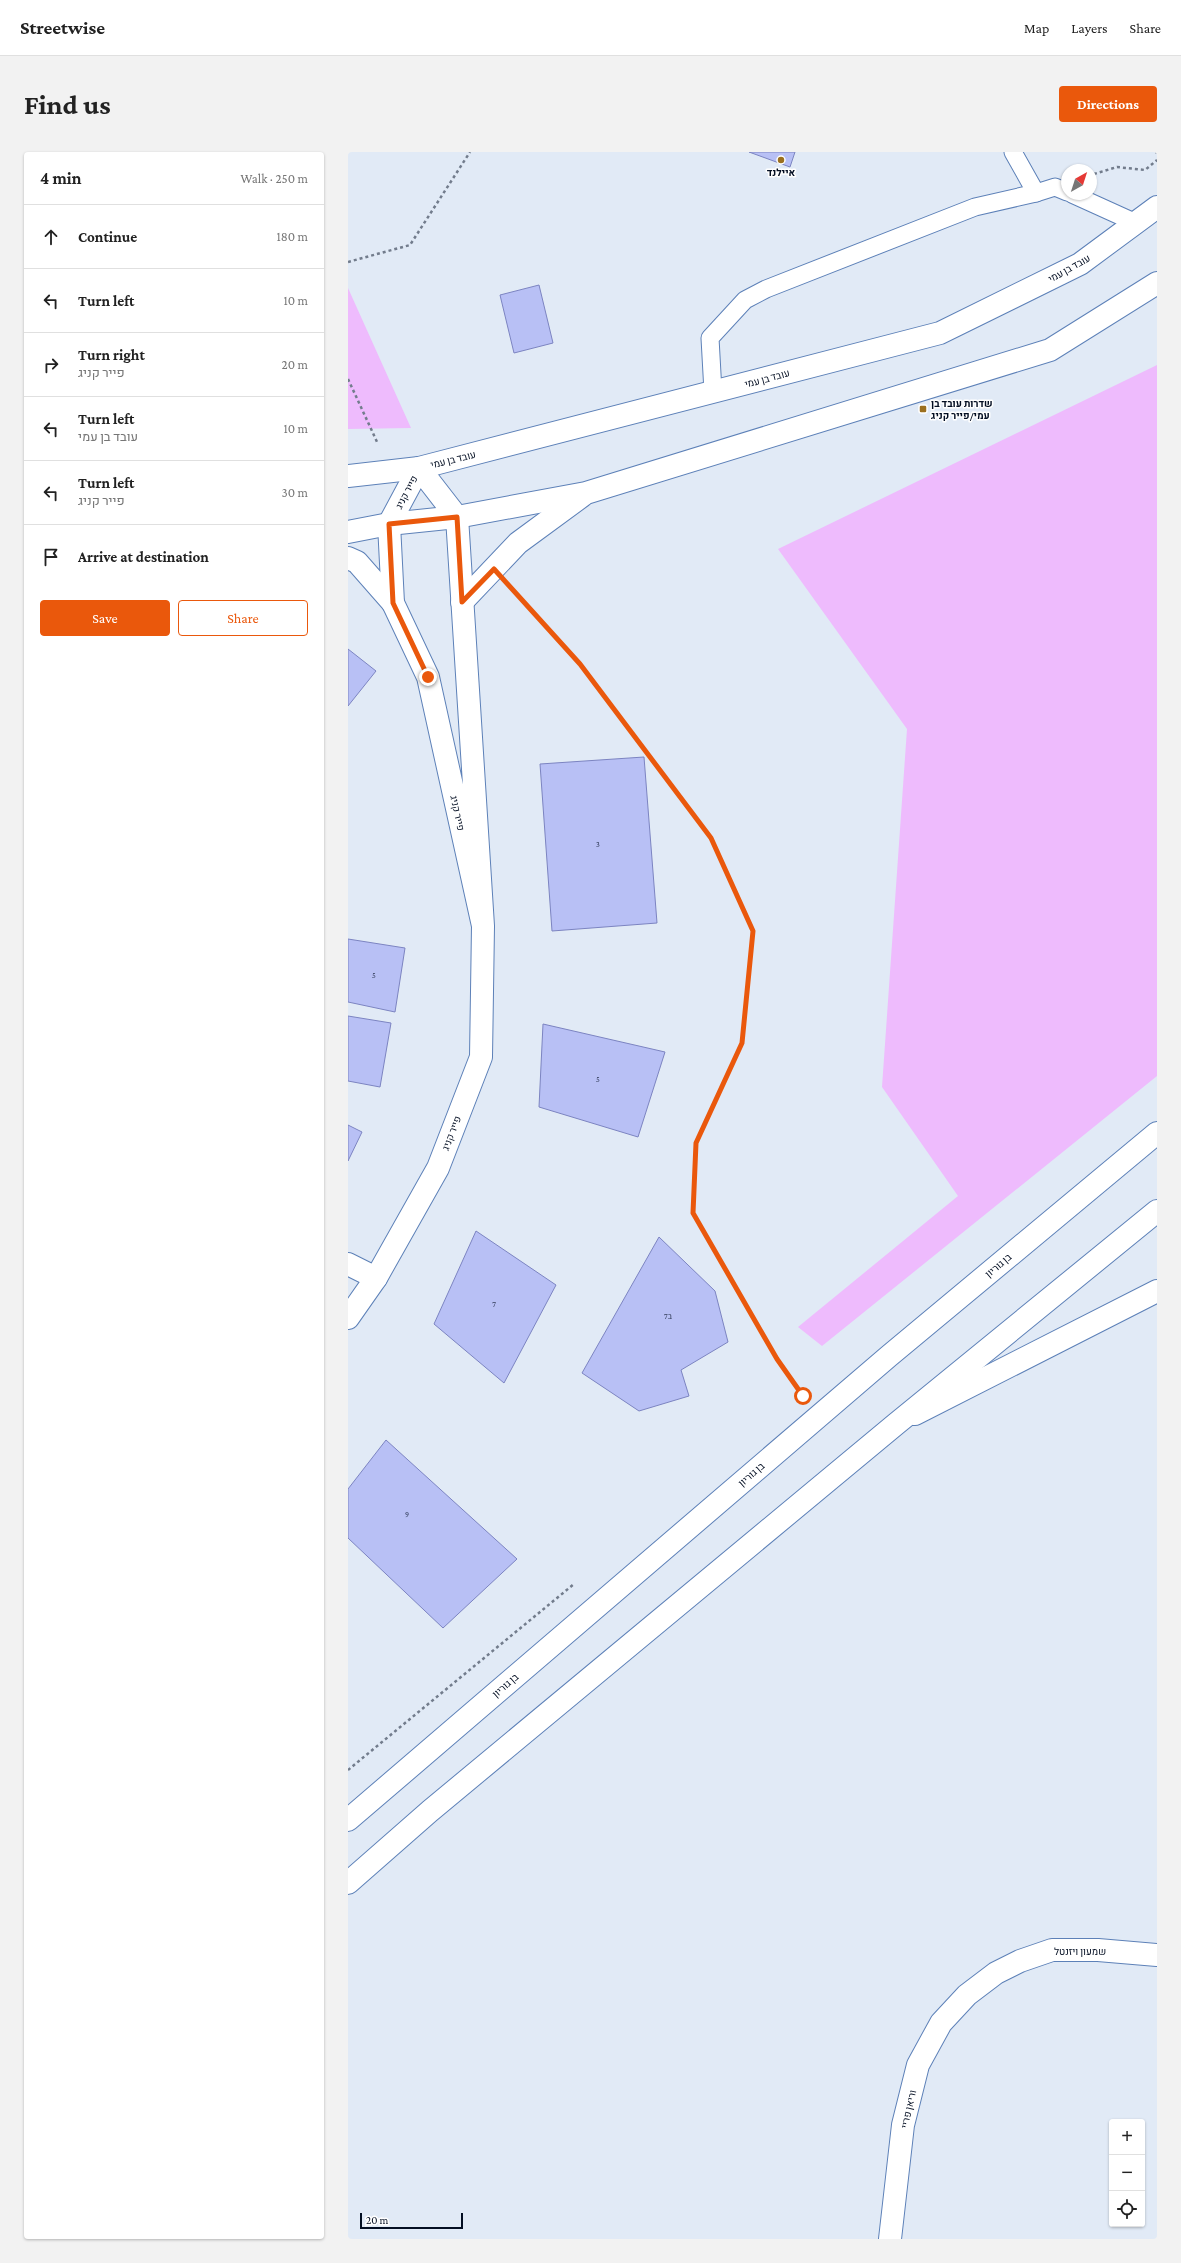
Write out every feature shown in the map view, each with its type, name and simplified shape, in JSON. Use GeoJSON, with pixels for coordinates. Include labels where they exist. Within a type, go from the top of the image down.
{"type":"FeatureCollection","features":[{"type":"Feature","properties":{"kind":"street","name":"עובד בן עמי"},"geometry":{"type":"LineString","coordinates":[[348,476],[389,470],[419,468],[940,332],[1080,264],[1157,207]]}},
{"type":"Feature","properties":{"kind":"street"},"geometry":{"type":"LineString","coordinates":[[348,532],[389,524],[457,517],[586,493],[1050,350],[1157,282]]}},
{"type":"Feature","properties":{"kind":"street","name":"פייר קניג"},"geometry":{"type":"LineString","coordinates":[[348,1318],[376,1278],[438,1168],[481,1057],[482,926],[457,517],[419,468],[389,524],[393,603],[428,677],[482,926]]}},
{"type":"Feature","properties":{"kind":"street"},"geometry":{"type":"LineString","coordinates":[[462,602],[518,543],[586,493]]}},
{"type":"Feature","properties":{"kind":"street"},"geometry":{"type":"LineString","coordinates":[[348,558],[357,562],[393,603]]}},
{"type":"Feature","properties":{"kind":"street","name":"בן גוריון"},"geometry":{"type":"LineString","coordinates":[[348,1820],[889,1356],[1157,1133]]}},
{"type":"Feature","properties":{"kind":"street"},"geometry":{"type":"LineString","coordinates":[[348,1883],[430,1811],[896,1424],[1157,1211]]}},
{"type":"Feature","properties":{"kind":"street"},"geometry":{"type":"LineString","coordinates":[[348,1264],[376,1278]]}},
{"type":"Feature","properties":{"kind":"street"},"geometry":{"type":"LineString","coordinates":[[896,1424],[1157,1291]]}},
{"type":"Feature","properties":{"kind":"street","name":"שמעון ויזנטל"},"geometry":{"type":"LineString","coordinates":[[968,1995],[996,1973],[1020,1960],[1052,1950],[1098,1950],[1157,1955]]}},
{"type":"Feature","properties":{"kind":"street","name":"וריאן פריי"},"geometry":{"type":"LineString","coordinates":[[890,2239],[903,2125],[918,2065],[941,2023],[968,1995]]}},
{"type":"Feature","properties":{"kind":"lane"},"geometry":{"type":"LineString","coordinates":[[1013,152],[1036,193]]}},
{"type":"Feature","properties":{"kind":"lane"},"geometry":{"type":"LineString","coordinates":[[713,392],[710,338],[745,300],[766,289],[975,206],[1036,193],[1055,186],[1061,189]]}},
{"type":"Feature","properties":{"kind":"lane"},"geometry":{"type":"LineString","coordinates":[[1085,200],[1136,223]]}},
{"type":"Feature","properties":{"kind":"path"},"geometry":{"type":"LineString","coordinates":[[348,262],[410,245],[470,152]]}},
{"type":"Feature","properties":{"kind":"path"},"geometry":{"type":"LineString","coordinates":[[1097,173],[1117,167],[1145,170],[1157,160]]}},
{"type":"Feature","properties":{"kind":"path"},"geometry":{"type":"LineString","coordinates":[[348,379],[389,470]]}},
{"type":"Feature","properties":{"kind":"path"},"geometry":{"type":"LineString","coordinates":[[494,569],[580,664],[711,838],[753,931],[742,1043],[696,1143],[693,1213],[777,1359],[803,1396]]}},
{"type":"Feature","properties":{"kind":"shaded area"},"geometry":{"type":"Polygon","coordinates":[[[348,288],[411,428],[348,429],[348,288]]]}},
{"type":"Feature","properties":{"kind":"shaded area"},"geometry":{"type":"Polygon","coordinates":[[[1157,365],[1157,1076],[822,1346],[798,1327],[958,1196],[882,1087],[907,729],[778,549],[1157,365]]]}},
{"type":"Feature","properties":{"kind":"building","name":"איילנד"},"geometry":{"type":"Polygon","coordinates":[[[749,152],[795,152],[790,167],[749,152]]]}},
{"type":"Feature","properties":{"kind":"building"},"geometry":{"type":"Polygon","coordinates":[[[539,285],[553,343],[514,353],[500,295],[539,285]]]}},
{"type":"Feature","properties":{"kind":"building"},"geometry":{"type":"Polygon","coordinates":[[[348,649],[376,671],[348,706],[348,649]]]}},
{"type":"Feature","properties":{"kind":"building"},"geometry":{"type":"Polygon","coordinates":[[[644,757],[657,923],[552,931],[540,764],[644,757]]]}},
{"type":"Feature","properties":{"kind":"building"},"geometry":{"type":"Polygon","coordinates":[[[348,939],[405,948],[395,1012],[348,1002],[348,939]]]}},
{"type":"Feature","properties":{"kind":"building"},"geometry":{"type":"Polygon","coordinates":[[[348,1016],[391,1023],[380,1087],[348,1081],[348,1016]]]}},
{"type":"Feature","properties":{"kind":"building"},"geometry":{"type":"Polygon","coordinates":[[[543,1024],[665,1052],[638,1137],[539,1107],[543,1024]]]}},
{"type":"Feature","properties":{"kind":"building"},"geometry":{"type":"Polygon","coordinates":[[[348,1125],[362,1132],[348,1161],[348,1125]]]}},
{"type":"Feature","properties":{"kind":"building"},"geometry":{"type":"Polygon","coordinates":[[[476,1231],[556,1285],[504,1383],[434,1324],[476,1231]]]}},
{"type":"Feature","properties":{"kind":"building"},"geometry":{"type":"Polygon","coordinates":[[[659,1237],[715,1291],[728,1342],[681,1370],[689,1396],[639,1411],[582,1373],[659,1237]]]}},
{"type":"Feature","properties":{"kind":"building"},"geometry":{"type":"Polygon","coordinates":[[[386,1440],[517,1559],[443,1628],[348,1538],[348,1489],[386,1440]]]}},
{"type":"Feature","properties":{"kind":"place","name":"איילנד"},"geometry":{"type":"Point","coordinates":[781,160]}},
{"type":"Feature","properties":{"kind":"place","name":"שדרות עובד בן עמי/פייר קניג"},"geometry":{"type":"Point","coordinates":[923,409]}},
{"type":"Feature","properties":{"kind":"route"},"geometry":{"type":"LineString","coordinates":[[428,677],[393,603],[389,524],[457,517],[462,602],[494,569],[580,664],[711,838],[753,931],[742,1043],[696,1143],[693,1213],[777,1359],[803,1396]]}}]}
